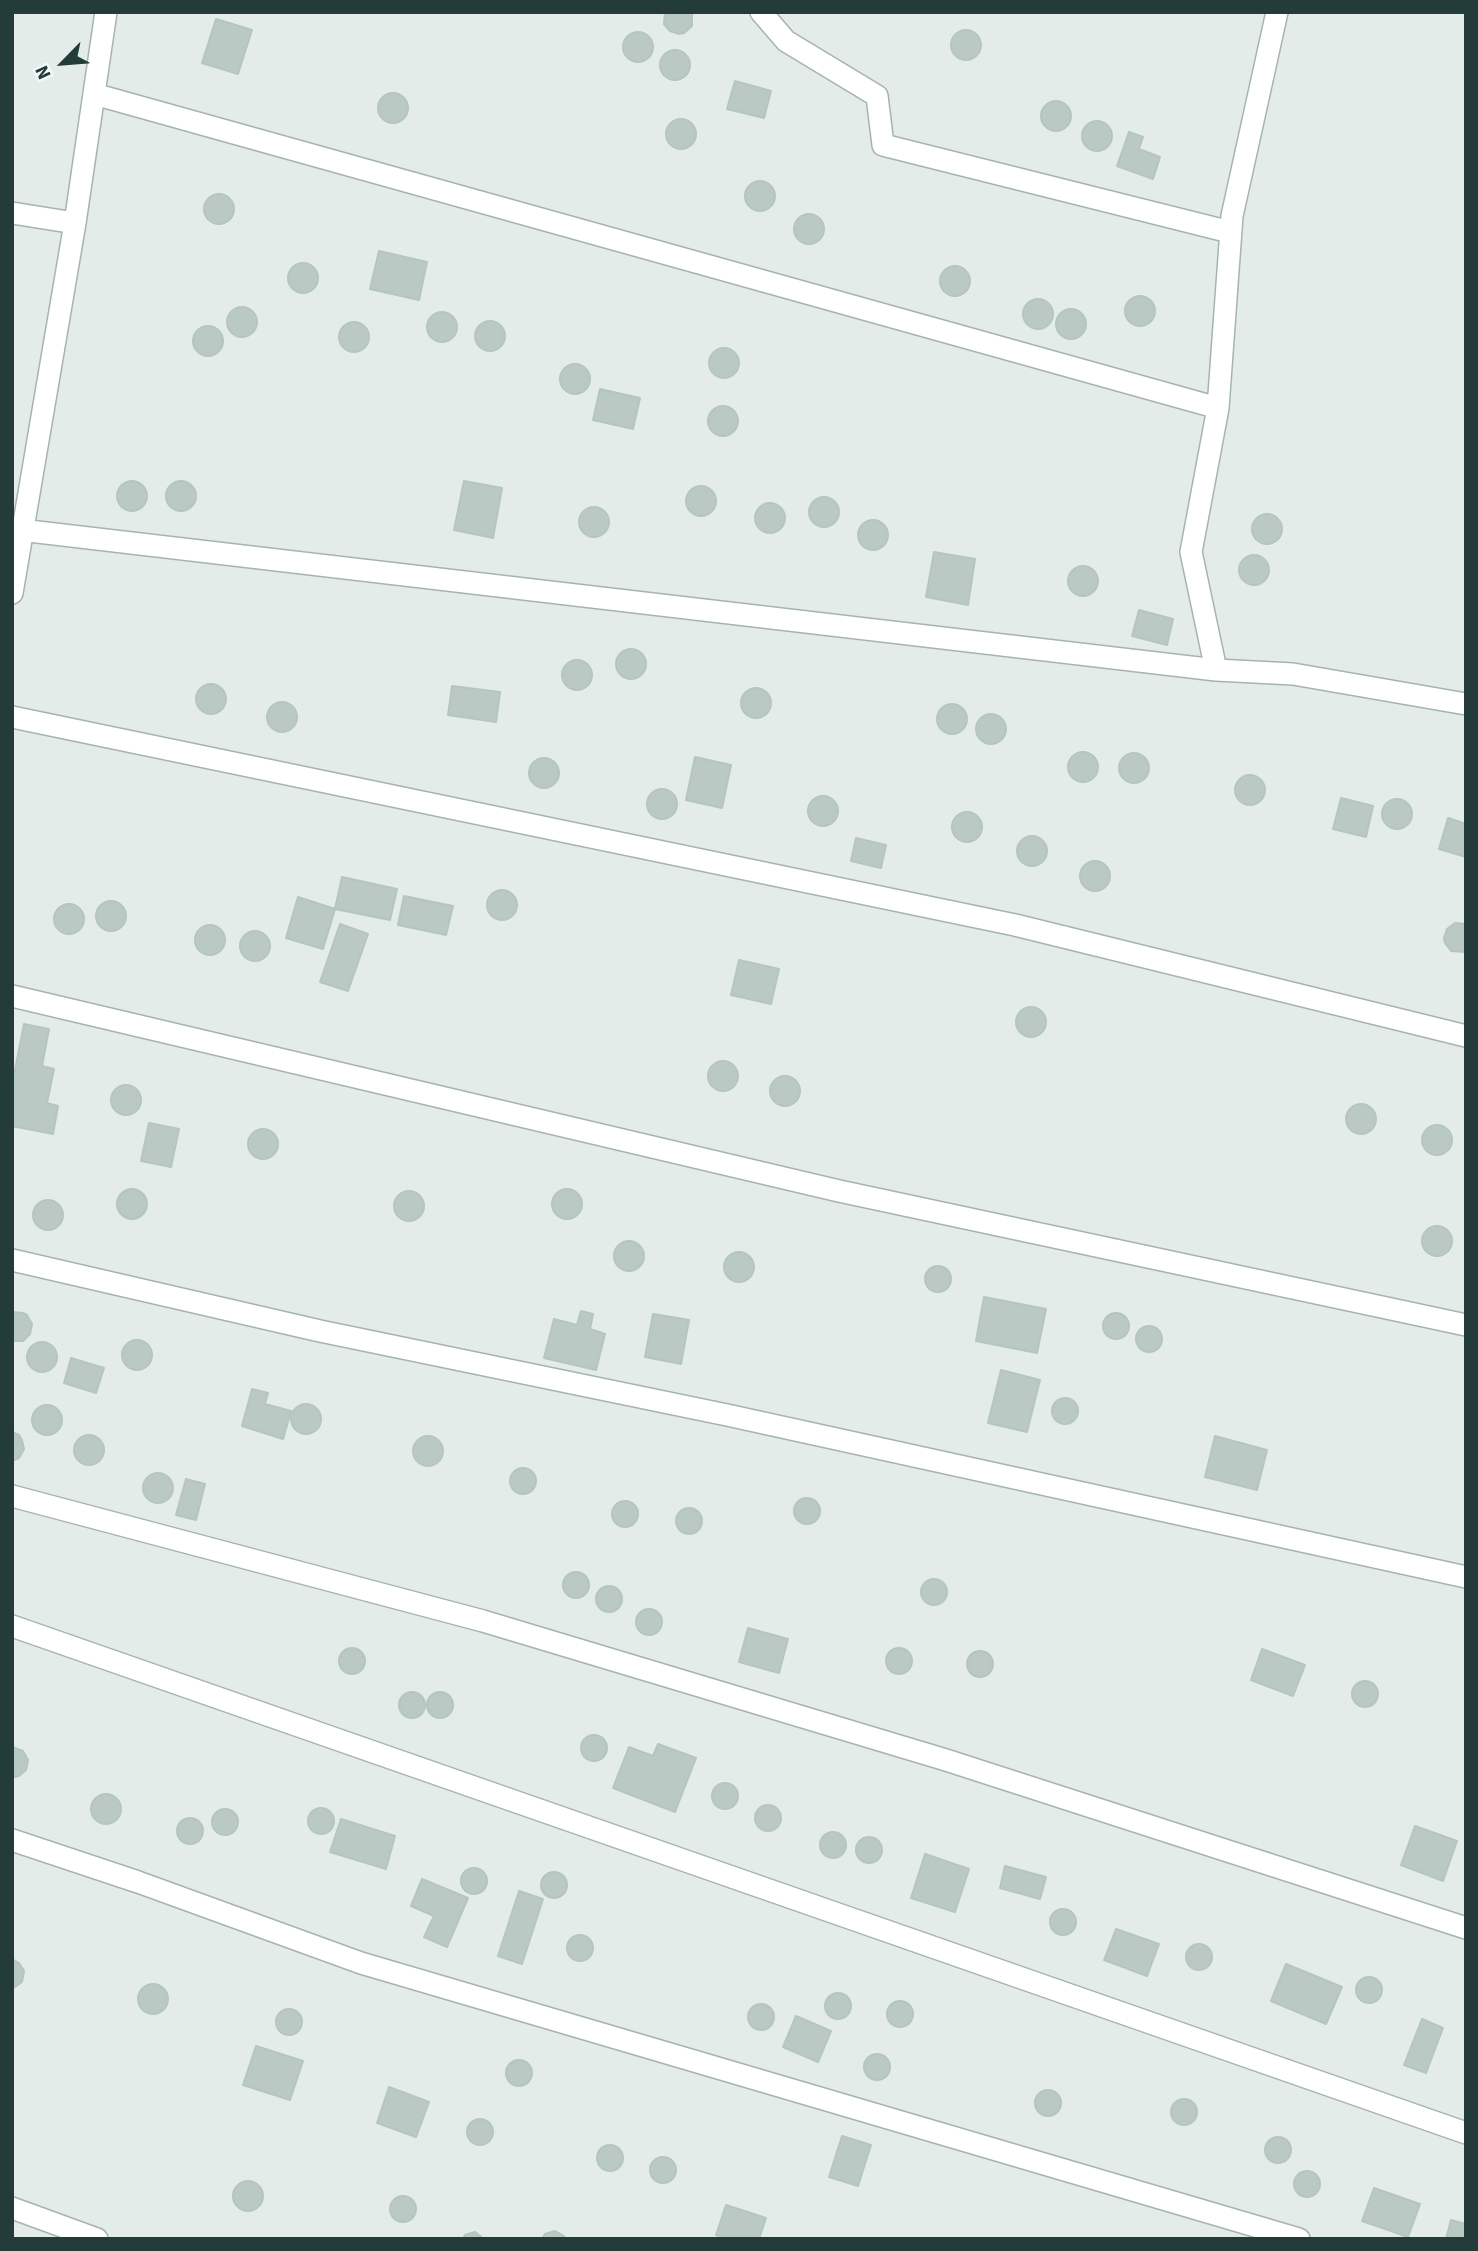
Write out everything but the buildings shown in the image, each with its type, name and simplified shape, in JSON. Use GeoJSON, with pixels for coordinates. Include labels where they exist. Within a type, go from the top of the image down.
{"type":"FeatureCollection","features":[{"type":"Feature","properties":{"kind":"street"},"geometry":{"type":"LineString","coordinates":[[12,593],[17,530],[75,223],[106,12]]}},
{"type":"Feature","properties":{"kind":"street"},"geometry":{"type":"LineString","coordinates":[[761,12],[786,41],[877,96],[883,145],[1230,232]]}},
{"type":"Feature","properties":{"kind":"street"},"geometry":{"type":"LineString","coordinates":[[1216,670],[1191,552],[1218,408],[1230,232],[1277,12]]}},
{"type":"Feature","properties":{"kind":"street"},"geometry":{"type":"LineString","coordinates":[[94,94],[1218,408]]}},
{"type":"Feature","properties":{"kind":"street"},"geometry":{"type":"LineString","coordinates":[[12,213],[75,223]]}},
{"type":"Feature","properties":{"kind":"street"},"geometry":{"type":"LineString","coordinates":[[17,530],[1216,670],[1293,674],[1466,704]]}},
{"type":"Feature","properties":{"kind":"street"},"geometry":{"type":"LineString","coordinates":[[12,717],[1015,925],[1466,1036]]}},
{"type":"Feature","properties":{"kind":"street"},"geometry":{"type":"LineString","coordinates":[[12,996],[839,1191],[1466,1325]]}},
{"type":"Feature","properties":{"kind":"street"},"geometry":{"type":"LineString","coordinates":[[12,1260],[320,1331],[727,1415],[1466,1577]]}},
{"type":"Feature","properties":{"kind":"street"},"geometry":{"type":"LineString","coordinates":[[12,1496],[496,1625],[946,1760],[1466,1928]]}},
{"type":"Feature","properties":{"kind":"street"},"geometry":{"type":"LineString","coordinates":[[12,1626],[1466,2133]]}},
{"type":"Feature","properties":{"kind":"street"},"geometry":{"type":"LineString","coordinates":[[12,1840],[138,1882],[361,1963],[1299,2239]]}},
{"type":"Feature","properties":{"kind":"street"},"geometry":{"type":"LineString","coordinates":[[12,2208],[97,2239]]}}]}
